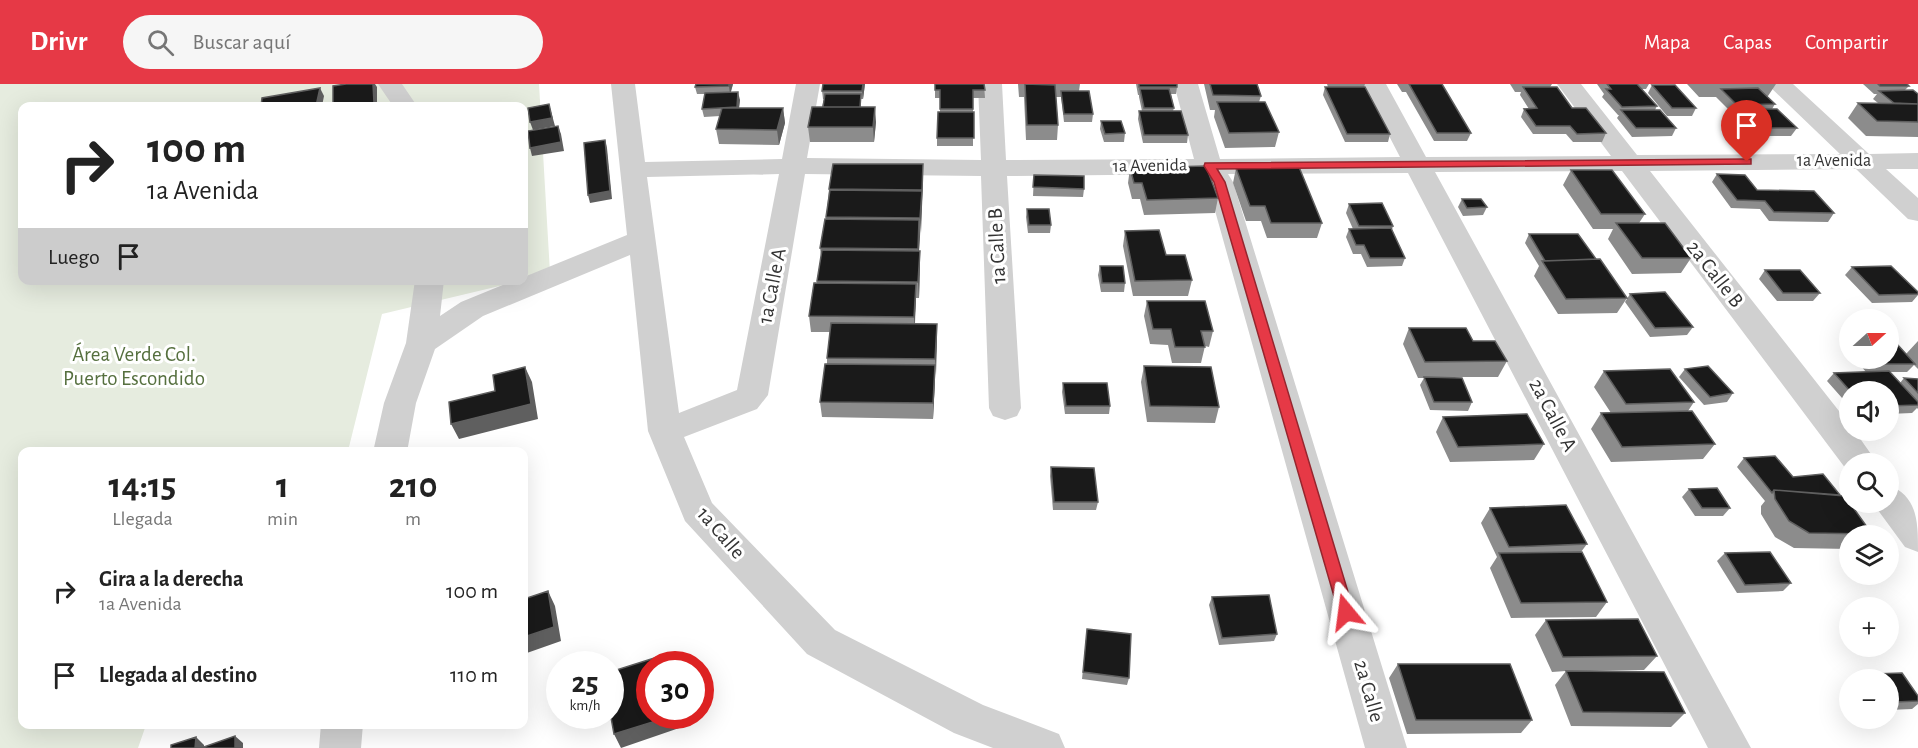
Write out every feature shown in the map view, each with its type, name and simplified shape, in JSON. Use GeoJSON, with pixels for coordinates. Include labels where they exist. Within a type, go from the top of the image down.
{"type":"FeatureCollection","features":[{"type":"Feature","properties":{"kind":"street"},"geometry":{"type":"LineString","coordinates":[[390,84],[402,102]]}},
{"type":"Feature","properties":{"kind":"street","name":"1a Calle"},"geometry":{"type":"LineString","coordinates":[[623,84],[665,431],[698,511],[821,642],[969,719],[1044,748]]}},
{"type":"Feature","properties":{"kind":"street","name":"1a Calle A"},"geometry":{"type":"LineString","coordinates":[[665,431],[745,401],[752,395],[808,84]]}},
{"type":"Feature","properties":{"kind":"street","name":"1a Calle B"},"geometry":{"type":"LineString","coordinates":[[990,84],[1005,408]]}},
{"type":"Feature","properties":{"kind":"street","name":"2a Calle"},"geometry":{"type":"LineString","coordinates":[[1186,84],[1209,166],[1220,182],[1386,748]]}},
{"type":"Feature","properties":{"kind":"street","name":"2a Calle A"},"geometry":{"type":"LineString","coordinates":[[1374,84],[1730,748]]}},
{"type":"Feature","properties":{"kind":"street","name":"2a Calle B"},"geometry":{"type":"LineString","coordinates":[[1569,84],[1853,453]]}},
{"type":"Feature","properties":{"kind":"street"},"geometry":{"type":"LineString","coordinates":[[1779,84],[1830,134],[1865,161],[1918,213]]}},
{"type":"Feature","properties":{"kind":"street","name":"1a Avenida"},"geometry":{"type":"LineString","coordinates":[[634,170],[794,166],[993,168],[1918,161]]}},
{"type":"Feature","properties":{"kind":"street"},"geometry":{"type":"LineString","coordinates":[[422,343],[472,309],[641,240]]}},
{"type":"Feature","properties":{"kind":"street"},"geometry":{"type":"LineString","coordinates":[[391,447],[400,403],[422,343],[429,285]]}},
{"type":"Feature","properties":{"kind":"street"},"geometry":{"type":"LineString","coordinates":[[1899,513],[1918,537]]}},
{"type":"Feature","properties":{"kind":"street"},"geometry":{"type":"LineString","coordinates":[[340,748],[342,729]]}},
{"type":"Feature","properties":{"kind":"green space","name":"Área Verde Col. Puerto Escondido"},"geometry":{"type":"Polygon","coordinates":[[[0,84],[539,84],[550,273],[528,279],[528,102],[18,102],[18,285],[503,285],[382,314],[349,447],[18,447],[18,729],[145,729],[138,748],[0,748],[0,84]]]}},
{"type":"Feature","properties":{"kind":"building"},"geometry":{"type":"Polygon","coordinates":[[[373,84],[374,102],[333,102],[333,86],[373,84]]]}},
{"type":"Feature","properties":{"kind":"building"},"geometry":{"type":"Polygon","coordinates":[[[696,84],[729,84],[729,86],[695,87],[696,84]]]}},
{"type":"Feature","properties":{"kind":"building"},"geometry":{"type":"Polygon","coordinates":[[[823,84],[863,84],[862,91],[822,91],[823,84]]]}},
{"type":"Feature","properties":{"kind":"building"},"geometry":{"type":"Polygon","coordinates":[[[935,84],[984,84],[985,90],[973,90],[973,109],[940,109],[940,90],[935,90],[935,84]]]}},
{"type":"Feature","properties":{"kind":"building"},"geometry":{"type":"Polygon","coordinates":[[[1025,84],[1055,85],[1058,125],[1027,125],[1025,84]]]}},
{"type":"Feature","properties":{"kind":"building"},"geometry":{"type":"Polygon","coordinates":[[[1139,84],[1177,84],[1177,87],[1139,87],[1139,84]]]}},
{"type":"Feature","properties":{"kind":"building"},"geometry":{"type":"Polygon","coordinates":[[[1210,84],[1257,84],[1261,96],[1213,95],[1210,84]]]}},
{"type":"Feature","properties":{"kind":"building"},"geometry":{"type":"Polygon","coordinates":[[[1409,84],[1442,84],[1471,133],[1437,133],[1409,84]]]}},
{"type":"Feature","properties":{"kind":"building"},"geometry":{"type":"Polygon","coordinates":[[[1607,84],[1637,84],[1657,106],[1622,107],[1606,89],[1611,89],[1607,84]]]}},
{"type":"Feature","properties":{"kind":"building"},"geometry":{"type":"Polygon","coordinates":[[[1878,84],[1907,84],[1909,86],[1880,86],[1878,84]]]}},
{"type":"Feature","properties":{"kind":"building"},"geometry":{"type":"Polygon","coordinates":[[[1652,85],[1675,85],[1696,108],[1672,108],[1652,85]]]}},
{"type":"Feature","properties":{"kind":"building"},"geometry":{"type":"Polygon","coordinates":[[[1325,87],[1365,87],[1390,134],[1347,134],[1325,87]]]}},
{"type":"Feature","properties":{"kind":"building"},"geometry":{"type":"Polygon","coordinates":[[[1523,87],[1557,87],[1572,108],[1586,108],[1606,133],[1577,134],[1570,126],[1536,126],[1524,109],[1537,108],[1523,87]]]}},
{"type":"Feature","properties":{"kind":"building"},"geometry":{"type":"Polygon","coordinates":[[[320,88],[317,102],[262,102],[262,98],[320,88]]]}},
{"type":"Feature","properties":{"kind":"building"},"geometry":{"type":"Polygon","coordinates":[[[1758,88],[1775,104],[1737,105],[1721,89],[1758,88]]]}},
{"type":"Feature","properties":{"kind":"building"},"geometry":{"type":"Polygon","coordinates":[[[1140,89],[1169,89],[1174,108],[1144,108],[1140,89]]]}},
{"type":"Feature","properties":{"kind":"building"},"geometry":{"type":"Polygon","coordinates":[[[1913,90],[1918,94],[1918,104],[1894,103],[1879,91],[1913,90]]]}},
{"type":"Feature","properties":{"kind":"building"},"geometry":{"type":"Polygon","coordinates":[[[1061,91],[1089,91],[1093,114],[1064,114],[1061,91]]]}},
{"type":"Feature","properties":{"kind":"building"},"geometry":{"type":"Polygon","coordinates":[[[738,92],[737,107],[702,109],[705,93],[738,92]]]}},
{"type":"Feature","properties":{"kind":"building"},"geometry":{"type":"Polygon","coordinates":[[[825,94],[861,94],[860,107],[823,107],[825,94]]]}},
{"type":"Feature","properties":{"kind":"building"},"geometry":{"type":"Polygon","coordinates":[[[1217,102],[1265,102],[1279,132],[1229,133],[1217,102]]]}},
{"type":"Feature","properties":{"kind":"building"},"geometry":{"type":"Polygon","coordinates":[[[1858,103],[1918,104],[1918,122],[1877,121],[1858,103]]]}},
{"type":"Feature","properties":{"kind":"building"},"geometry":{"type":"Polygon","coordinates":[[[549,104],[552,118],[530,122],[528,108],[549,104]]]}},
{"type":"Feature","properties":{"kind":"building"},"geometry":{"type":"Polygon","coordinates":[[[812,107],[875,107],[873,127],[808,127],[812,107]]]}},
{"type":"Feature","properties":{"kind":"building"},"geometry":{"type":"Polygon","coordinates":[[[722,108],[783,108],[777,130],[716,129],[722,108]]]}},
{"type":"Feature","properties":{"kind":"building"},"geometry":{"type":"Polygon","coordinates":[[[1742,109],[1777,109],[1797,128],[1761,128],[1742,109]]]}},
{"type":"Feature","properties":{"kind":"building"},"geometry":{"type":"Polygon","coordinates":[[[1621,110],[1660,110],[1676,128],[1636,128],[1621,110]]]}},
{"type":"Feature","properties":{"kind":"building"},"geometry":{"type":"Polygon","coordinates":[[[1139,111],[1181,111],[1188,135],[1144,135],[1139,111]]]}},
{"type":"Feature","properties":{"kind":"building"},"geometry":{"type":"Polygon","coordinates":[[[938,112],[974,112],[974,138],[937,138],[938,112]]]}},
{"type":"Feature","properties":{"kind":"building"},"geometry":{"type":"Polygon","coordinates":[[[1101,121],[1121,121],[1125,133],[1105,134],[1101,121]]]}},
{"type":"Feature","properties":{"kind":"building"},"geometry":{"type":"Polygon","coordinates":[[[558,126],[561,142],[530,148],[528,131],[558,126]]]}},
{"type":"Feature","properties":{"kind":"building"},"geometry":{"type":"Polygon","coordinates":[[[605,140],[610,191],[588,195],[584,143],[605,140]]]}},
{"type":"Feature","properties":{"kind":"building"},"geometry":{"type":"Polygon","coordinates":[[[833,164],[923,164],[922,190],[829,189],[833,164]]]}},
{"type":"Feature","properties":{"kind":"building"},"geometry":{"type":"Polygon","coordinates":[[[1206,166],[1218,198],[1147,200],[1142,183],[1134,183],[1130,168],[1206,166]]]}},
{"type":"Feature","properties":{"kind":"building"},"geometry":{"type":"Polygon","coordinates":[[[1299,167],[1322,223],[1271,223],[1265,206],[1250,206],[1236,168],[1299,167]]]}},
{"type":"Feature","properties":{"kind":"building"},"geometry":{"type":"Polygon","coordinates":[[[1571,170],[1612,170],[1645,214],[1601,214],[1571,170]]]}},
{"type":"Feature","properties":{"kind":"building"},"geometry":{"type":"Polygon","coordinates":[[[1717,174],[1745,175],[1757,190],[1814,191],[1834,213],[1774,212],[1765,201],[1737,200],[1717,174]]]}},
{"type":"Feature","properties":{"kind":"building"},"geometry":{"type":"Polygon","coordinates":[[[1034,175],[1084,176],[1084,189],[1033,187],[1034,175]]]}},
{"type":"Feature","properties":{"kind":"building"},"geometry":{"type":"Polygon","coordinates":[[[830,190],[922,191],[920,218],[826,217],[830,190]]]}},
{"type":"Feature","properties":{"kind":"building"},"geometry":{"type":"Polygon","coordinates":[[[1462,199],[1481,199],[1487,207],[1467,208],[1462,199]]]}},
{"type":"Feature","properties":{"kind":"building"},"geometry":{"type":"Polygon","coordinates":[[[1382,203],[1393,226],[1359,226],[1349,204],[1382,203]]]}},
{"type":"Feature","properties":{"kind":"building"},"geometry":{"type":"Polygon","coordinates":[[[1027,209],[1049,209],[1051,225],[1029,225],[1027,209]]]}},
{"type":"Feature","properties":{"kind":"building"},"geometry":{"type":"Polygon","coordinates":[[[825,219],[919,220],[918,249],[820,248],[825,219]]]}},
{"type":"Feature","properties":{"kind":"building"},"geometry":{"type":"Polygon","coordinates":[[[1616,223],[1665,223],[1691,258],[1642,258],[1616,223]]]}},
{"type":"Feature","properties":{"kind":"building"},"geometry":{"type":"Polygon","coordinates":[[[1391,228],[1405,258],[1370,258],[1364,245],[1356,245],[1349,229],[1391,228]]]}},
{"type":"Feature","properties":{"kind":"building"},"geometry":{"type":"Polygon","coordinates":[[[1159,230],[1166,255],[1185,255],[1192,280],[1135,281],[1125,231],[1159,230]]]}},
{"type":"Feature","properties":{"kind":"building"},"geometry":{"type":"Polygon","coordinates":[[[1529,234],[1578,234],[1596,259],[1545,261],[1529,234]]]}},
{"type":"Feature","properties":{"kind":"building"},"geometry":{"type":"Polygon","coordinates":[[[822,250],[920,251],[918,282],[817,281],[822,250]]]}},
{"type":"Feature","properties":{"kind":"building"},"geometry":{"type":"Polygon","coordinates":[[[1600,259],[1627,298],[1566,299],[1542,261],[1600,259]]]}},
{"type":"Feature","properties":{"kind":"building"},"geometry":{"type":"Polygon","coordinates":[[[1100,266],[1123,266],[1125,283],[1102,283],[1100,266]]]}},
{"type":"Feature","properties":{"kind":"building"},"geometry":{"type":"Polygon","coordinates":[[[1891,266],[1918,294],[1879,295],[1852,267],[1891,266]]]}},
{"type":"Feature","properties":{"kind":"building"},"geometry":{"type":"Polygon","coordinates":[[[1765,270],[1800,270],[1820,293],[1783,293],[1765,270]]]}},
{"type":"Feature","properties":{"kind":"building"},"geometry":{"type":"Polygon","coordinates":[[[814,283],[916,284],[914,317],[809,316],[814,283]]]}},
{"type":"Feature","properties":{"kind":"building"},"geometry":{"type":"Polygon","coordinates":[[[1665,292],[1693,327],[1655,328],[1630,294],[1665,292]]]}},
{"type":"Feature","properties":{"kind":"building"},"geometry":{"type":"Polygon","coordinates":[[[1147,301],[1205,301],[1213,331],[1201,331],[1205,347],[1175,347],[1171,329],[1153,329],[1147,301]]]}},
{"type":"Feature","properties":{"kind":"building"},"geometry":{"type":"Polygon","coordinates":[[[831,323],[937,324],[935,359],[827,358],[831,323]]]}},
{"type":"Feature","properties":{"kind":"building"},"geometry":{"type":"Polygon","coordinates":[[[1409,328],[1466,328],[1473,341],[1495,341],[1507,361],[1425,362],[1409,328]]]}},
{"type":"Feature","properties":{"kind":"building"},"geometry":{"type":"Polygon","coordinates":[[[1899,346],[1915,364],[1899,364],[1899,346]]]}},
{"type":"Feature","properties":{"kind":"building"},"geometry":{"type":"Polygon","coordinates":[[[825,364],[935,365],[933,403],[820,402],[825,364]]]}},
{"type":"Feature","properties":{"kind":"building"},"geometry":{"type":"Polygon","coordinates":[[[1144,366],[1211,367],[1219,407],[1150,406],[1144,366]]]}},
{"type":"Feature","properties":{"kind":"building"},"geometry":{"type":"Polygon","coordinates":[[[1708,366],[1733,393],[1710,397],[1685,369],[1708,366]]]}},
{"type":"Feature","properties":{"kind":"building"},"geometry":{"type":"Polygon","coordinates":[[[525,367],[531,404],[451,424],[449,402],[495,391],[493,375],[525,367]]]}},
{"type":"Feature","properties":{"kind":"building"},"geometry":{"type":"Polygon","coordinates":[[[1670,369],[1694,402],[1626,404],[1604,371],[1670,369]]]}},
{"type":"Feature","properties":{"kind":"building"},"geometry":{"type":"Polygon","coordinates":[[[1889,371],[1898,381],[1841,381],[1834,373],[1889,371]]]}},
{"type":"Feature","properties":{"kind":"building"},"geometry":{"type":"Polygon","coordinates":[[[1424,377],[1462,378],[1472,402],[1434,402],[1424,377]]]}},
{"type":"Feature","properties":{"kind":"building"},"geometry":{"type":"Polygon","coordinates":[[[1904,378],[1918,379],[1918,393],[1904,378]]]}},
{"type":"Feature","properties":{"kind":"building"},"geometry":{"type":"Polygon","coordinates":[[[1899,382],[1918,402],[1918,405],[1899,406],[1899,382]]]}},
{"type":"Feature","properties":{"kind":"building"},"geometry":{"type":"Polygon","coordinates":[[[1063,383],[1107,383],[1110,406],[1066,406],[1063,383]]]}},
{"type":"Feature","properties":{"kind":"building"},"geometry":{"type":"Polygon","coordinates":[[[1692,411],[1715,444],[1622,447],[1601,413],[1692,411]]]}},
{"type":"Feature","properties":{"kind":"building"},"geometry":{"type":"Polygon","coordinates":[[[1527,414],[1544,444],[1458,447],[1443,417],[1527,414]]]}},
{"type":"Feature","properties":{"kind":"building"},"geometry":{"type":"Polygon","coordinates":[[[1775,456],[1793,477],[1823,474],[1839,495],[1774,490],[1772,493],[1744,458],[1775,456]]]}},
{"type":"Feature","properties":{"kind":"building"},"geometry":{"type":"Polygon","coordinates":[[[1051,467],[1094,468],[1098,502],[1054,502],[1051,467]]]}},
{"type":"Feature","properties":{"kind":"building"},"geometry":{"type":"Polygon","coordinates":[[[1717,488],[1730,508],[1702,508],[1689,489],[1717,488]]]}},
{"type":"Feature","properties":{"kind":"building"},"geometry":{"type":"Polygon","coordinates":[[[1774,490],[1839,495],[1839,513],[1857,513],[1866,525],[1839,525],[1839,533],[1809,533],[1789,521],[1775,499],[1774,490]]]}},
{"type":"Feature","properties":{"kind":"building"},"geometry":{"type":"Polygon","coordinates":[[[1566,505],[1587,544],[1509,547],[1490,508],[1566,505]]]}},
{"type":"Feature","properties":{"kind":"building"},"geometry":{"type":"Polygon","coordinates":[[[1582,552],[1607,602],[1521,603],[1499,553],[1582,552]]]}},
{"type":"Feature","properties":{"kind":"building"},"geometry":{"type":"Polygon","coordinates":[[[1770,552],[1791,583],[1745,585],[1725,553],[1770,552]]]}},
{"type":"Feature","properties":{"kind":"building"},"geometry":{"type":"Polygon","coordinates":[[[548,591],[554,627],[528,636],[528,598],[548,591]]]}},
{"type":"Feature","properties":{"kind":"building"},"geometry":{"type":"Polygon","coordinates":[[[1269,595],[1277,634],[1222,638],[1212,597],[1269,595]]]}},
{"type":"Feature","properties":{"kind":"building"},"geometry":{"type":"Polygon","coordinates":[[[1638,619],[1657,656],[1563,657],[1546,620],[1638,619]]]}},
{"type":"Feature","properties":{"kind":"building"},"geometry":{"type":"Polygon","coordinates":[[[1087,629],[1131,634],[1129,678],[1083,672],[1087,629]]]}},
{"type":"Feature","properties":{"kind":"building"},"geometry":{"type":"Polygon","coordinates":[[[636,664],[636,727],[614,734],[613,729],[624,729],[624,668],[636,664]]]}},
{"type":"Feature","properties":{"kind":"building"},"geometry":{"type":"Polygon","coordinates":[[[1398,664],[1510,664],[1532,720],[1416,720],[1398,664]]]}},
{"type":"Feature","properties":{"kind":"building"},"geometry":{"type":"Polygon","coordinates":[[[1566,671],[1664,672],[1685,713],[1583,712],[1566,671]]]}},
{"type":"Feature","properties":{"kind":"building"},"geometry":{"type":"Polygon","coordinates":[[[1899,673],[1902,673],[1918,696],[1918,701],[1899,702],[1899,673]]]}},
{"type":"Feature","properties":{"kind":"building"},"geometry":{"type":"Polygon","coordinates":[[[235,736],[235,748],[201,748],[235,736]]]}},
{"type":"Feature","properties":{"kind":"building"},"geometry":{"type":"Polygon","coordinates":[[[196,737],[195,748],[171,748],[171,745],[196,737]]]}},
{"type":"Feature","properties":{"kind":"route"},"geometry":{"type":"LineString","coordinates":[[1346,612],[1220,182],[1209,166],[1747,162]]}}]}
